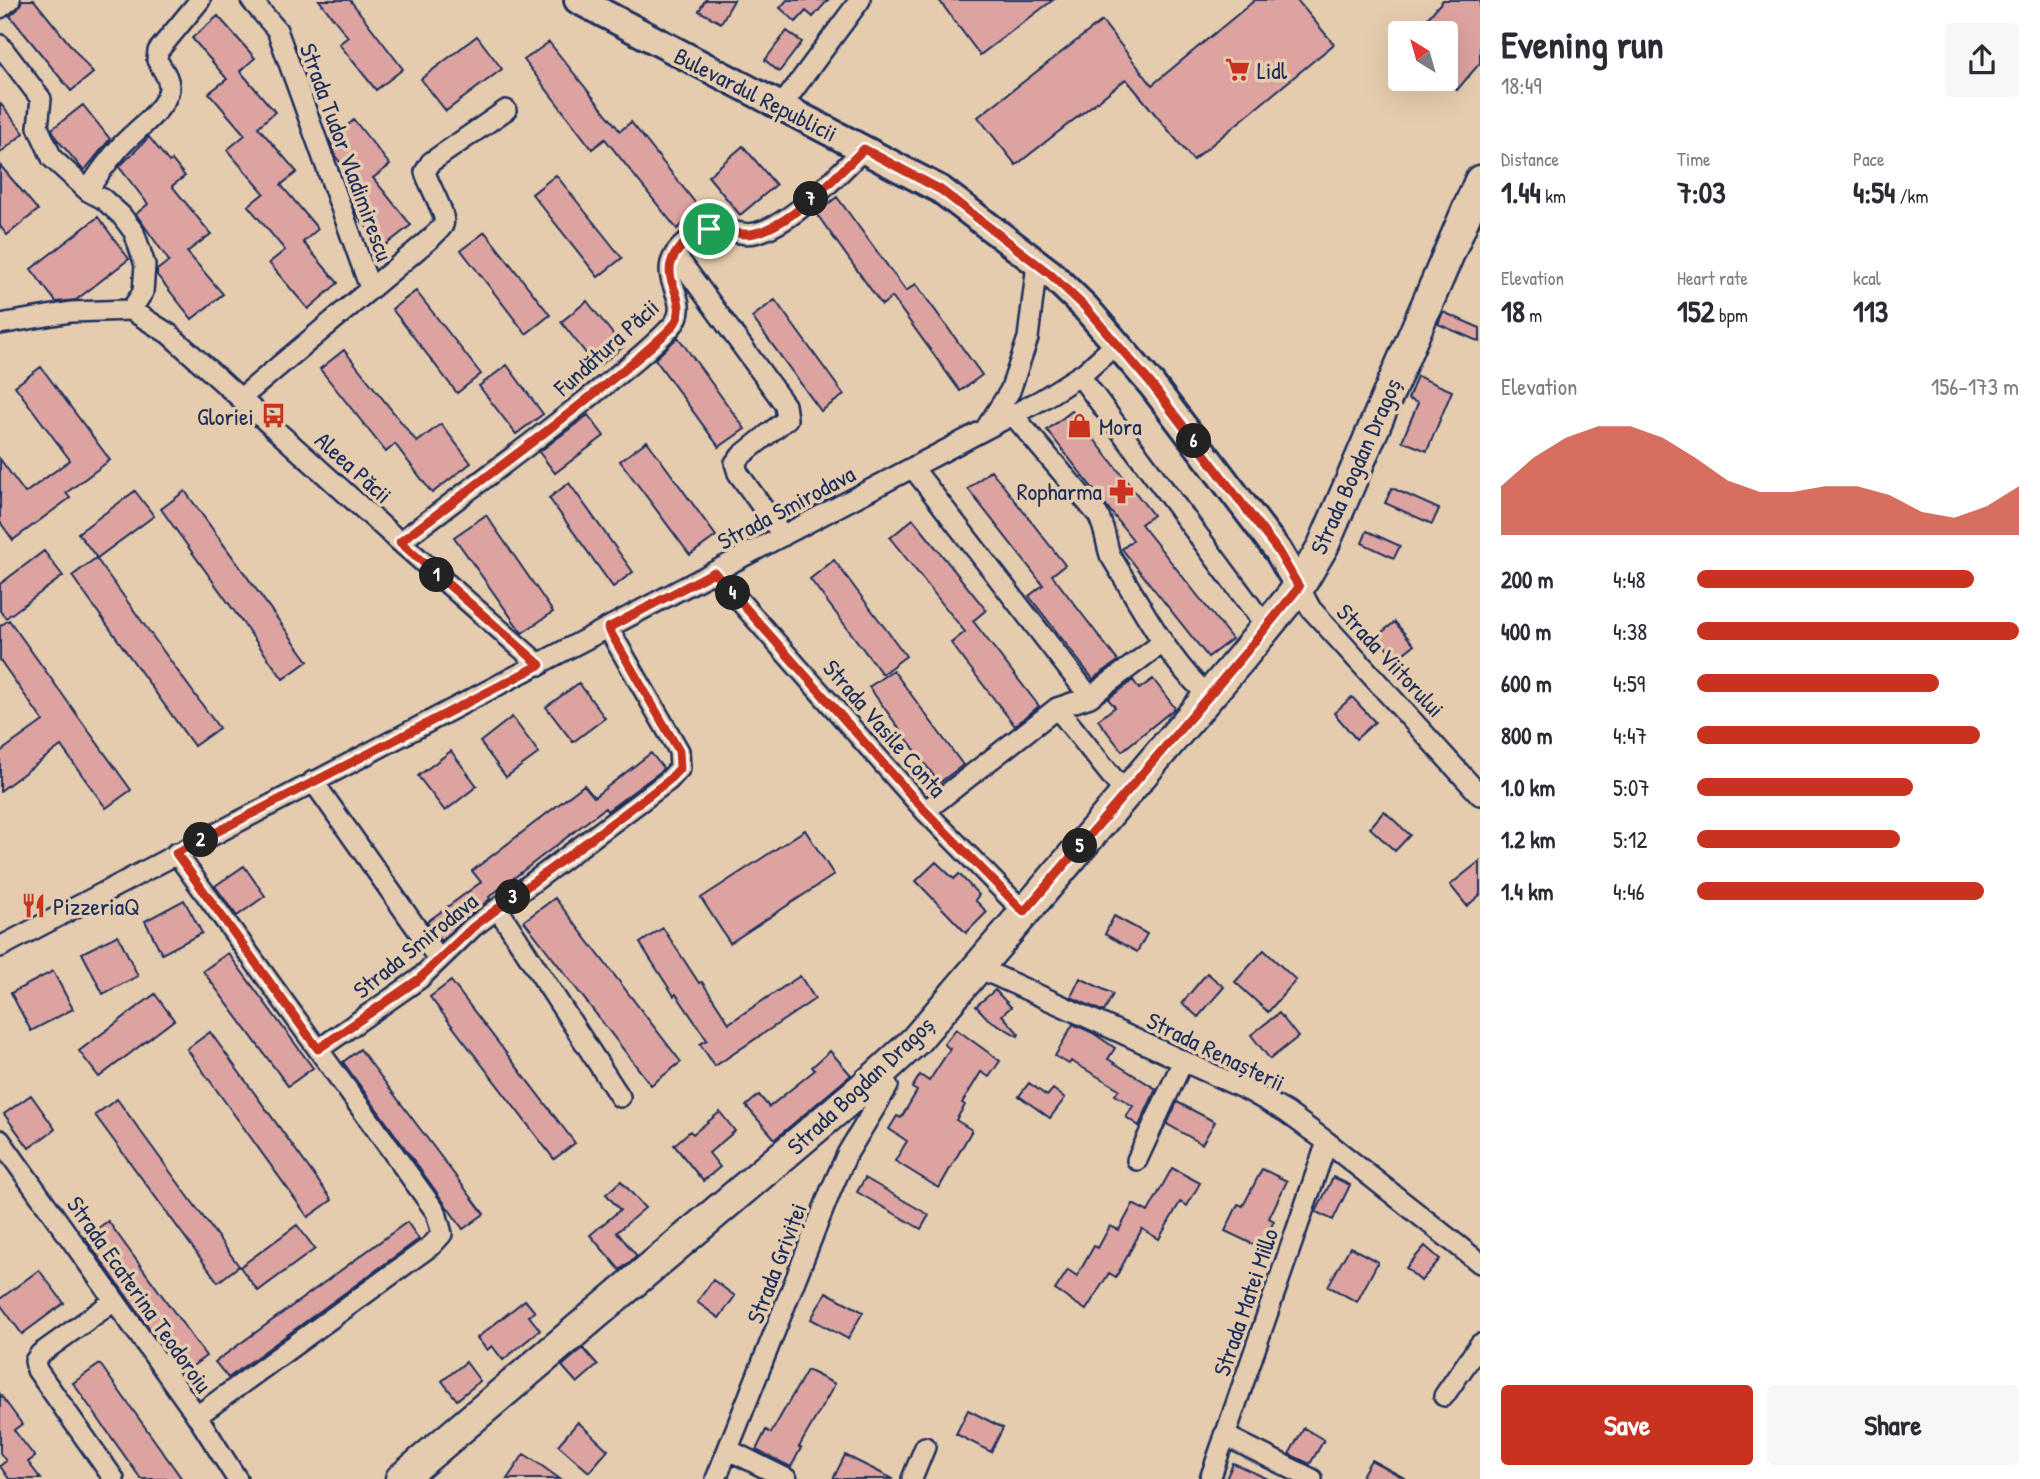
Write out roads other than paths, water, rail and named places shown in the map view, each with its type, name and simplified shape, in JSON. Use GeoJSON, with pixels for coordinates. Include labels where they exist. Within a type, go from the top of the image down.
{"type":"FeatureCollection","features":[{"type":"Feature","properties":{"kind":"main road","name":"Bulevardul Republicii"},"geometry":{"type":"LineString","coordinates":[[578,0],[941,190],[1037,264],[1085,307],[1117,343],[1278,551],[1299,587]]}},
{"type":"Feature","properties":{"kind":"main road","name":"Strada Bogdan Dragoș"},"geometry":{"type":"LineString","coordinates":[[401,1479],[916,1040],[1299,587],[1323,546],[1480,181]]}},
{"type":"Feature","properties":{"kind":"street"},"geometry":{"type":"LineString","coordinates":[[0,8],[10,0]]}},
{"type":"Feature","properties":{"kind":"street"},"geometry":{"type":"LineString","coordinates":[[88,191],[120,147],[162,106],[169,92],[169,81],[157,60],[158,51],[200,0]]}},
{"type":"Feature","properties":{"kind":"street","name":"Strada Tudor Vladimirescu"},"geometry":{"type":"LineString","coordinates":[[251,0],[277,30],[370,288]]}},
{"type":"Feature","properties":{"kind":"street"},"geometry":{"type":"LineString","coordinates":[[780,108],[860,0]]}},
{"type":"Feature","properties":{"kind":"street"},"geometry":{"type":"LineString","coordinates":[[0,46],[41,99],[38,127],[52,158],[88,191],[103,199],[121,215],[134,232],[145,265],[143,292],[131,310],[71,312],[0,324]]}},
{"type":"Feature","properties":{"kind":"street"},"geometry":{"type":"LineString","coordinates":[[240,398],[432,238],[444,224],[445,216],[428,185],[425,172],[432,162],[506,110]]}},
{"type":"Feature","properties":{"kind":"street"},"geometry":{"type":"LineString","coordinates":[[783,536],[738,473],[735,463],[787,419],[785,405],[675,254],[695,236],[709,229],[721,227],[735,232],[754,233],[780,221],[807,204],[864,149]]}},
{"type":"Feature","properties":{"kind":"street","name":"Fundătura Păcii"},"geometry":{"type":"LineString","coordinates":[[400,542],[559,422],[632,363],[671,327],[679,317],[680,303],[669,277],[669,265],[675,254]]}},
{"type":"Feature","properties":{"kind":"street","name":"Strada Smirodava"},"geometry":{"type":"LineString","coordinates":[[986,429],[1010,391],[1028,338],[1037,264]]}},
{"type":"Feature","properties":{"kind":"street","name":"Aleea Păcii"},"geometry":{"type":"LineString","coordinates":[[131,310],[169,334],[540,665]]}},
{"type":"Feature","properties":{"kind":"street","name":"Strada Smirodava"},"geometry":{"type":"LineString","coordinates":[[0,947],[1013,415],[1080,376],[1117,343]]}},
{"type":"Feature","properties":{"kind":"street"},"geometry":{"type":"LineString","coordinates":[[1080,376],[1258,616],[1268,624]]}},
{"type":"Feature","properties":{"kind":"street"},"geometry":{"type":"LineString","coordinates":[[1013,415],[1098,514],[1106,530],[1106,544],[1110,555],[1163,642],[1200,688],[1209,695]]}},
{"type":"Feature","properties":{"kind":"street"},"geometry":{"type":"LineString","coordinates":[[913,468],[1090,697]]}},
{"type":"Feature","properties":{"kind":"street","name":"Strada Vasile Conta"},"geometry":{"type":"LineString","coordinates":[[714,572],[925,811],[1024,912]]}},
{"type":"Feature","properties":{"kind":"street","name":"Strada Viitorului"},"geometry":{"type":"LineString","coordinates":[[1299,587],[1311,609],[1480,795]]}},
{"type":"Feature","properties":{"kind":"street","name":"Strada Smirodava"},"geometry":{"type":"LineString","coordinates":[[318,1049],[419,979],[473,927],[668,781],[680,768],[679,751],[608,628]]}},
{"type":"Feature","properties":{"kind":"street"},"geometry":{"type":"LineString","coordinates":[[925,811],[1057,709],[1090,697],[1163,642]]}},
{"type":"Feature","properties":{"kind":"street"},"geometry":{"type":"LineString","coordinates":[[1057,709],[1117,783],[1127,790]]}},
{"type":"Feature","properties":{"kind":"street"},"geometry":{"type":"LineString","coordinates":[[313,781],[439,960]]}},
{"type":"Feature","properties":{"kind":"street"},"geometry":{"type":"LineString","coordinates":[[176,853],[436,1212],[442,1234],[432,1245],[197,1416]]}},
{"type":"Feature","properties":{"kind":"street"},"geometry":{"type":"LineString","coordinates":[[498,909],[620,1097]]}},
{"type":"Feature","properties":{"kind":"street","name":"Strada Renașterii"},"geometry":{"type":"LineString","coordinates":[[979,964],[989,974],[1250,1091],[1286,1112],[1480,1263]]}},
{"type":"Feature","properties":{"kind":"street"},"geometry":{"type":"LineString","coordinates":[[1138,1160],[1183,1061]]}},
{"type":"Feature","properties":{"kind":"street","name":"Strada Griviței"},"geometry":{"type":"LineString","coordinates":[[716,1479],[831,1190],[847,1154],[888,1086],[878,1074]]}},
{"type":"Feature","properties":{"kind":"street","name":"Strada Ecaterina Teodoroiu"},"geometry":{"type":"LineString","coordinates":[[0,1140],[197,1416],[237,1479]]}},
{"type":"Feature","properties":{"kind":"street","name":"Strada Matei Millo"},"geometry":{"type":"LineString","coordinates":[[1210,1479],[1327,1142]]}},
{"type":"Feature","properties":{"kind":"street"},"geometry":{"type":"LineString","coordinates":[[114,1301],[40,1354],[35,1361],[37,1370],[114,1479]]}},
{"type":"Feature","properties":{"kind":"street"},"geometry":{"type":"LineString","coordinates":[[1444,1396],[1480,1344]]}},
{"type":"Feature","properties":{"kind":"street"},"geometry":{"type":"LineString","coordinates":[[1224,1435],[1312,1479]]}},
{"type":"Feature","properties":{"kind":"street"},"geometry":{"type":"LineString","coordinates":[[912,1479],[925,1447]]}},
{"type":"Feature","properties":{"kind":"street"},"geometry":{"type":"LineString","coordinates":[[729,1450],[787,1479]]}},
{"type":"Feature","properties":{"kind":"place","name":"Lidl"},"geometry":{"type":"Point","coordinates":[1237,70]}},
{"type":"Feature","properties":{"kind":"place","name":"Gloriei"},"geometry":{"type":"Point","coordinates":[274,416]}},
{"type":"Feature","properties":{"kind":"place","name":"Mora"},"geometry":{"type":"Point","coordinates":[1079,426]}},
{"type":"Feature","properties":{"kind":"place","name":"Ropharma"},"geometry":{"type":"Point","coordinates":[1122,491]}},
{"type":"Feature","properties":{"kind":"place","name":"PizzeriaQ"},"geometry":{"type":"Point","coordinates":[33,906]}}]}
